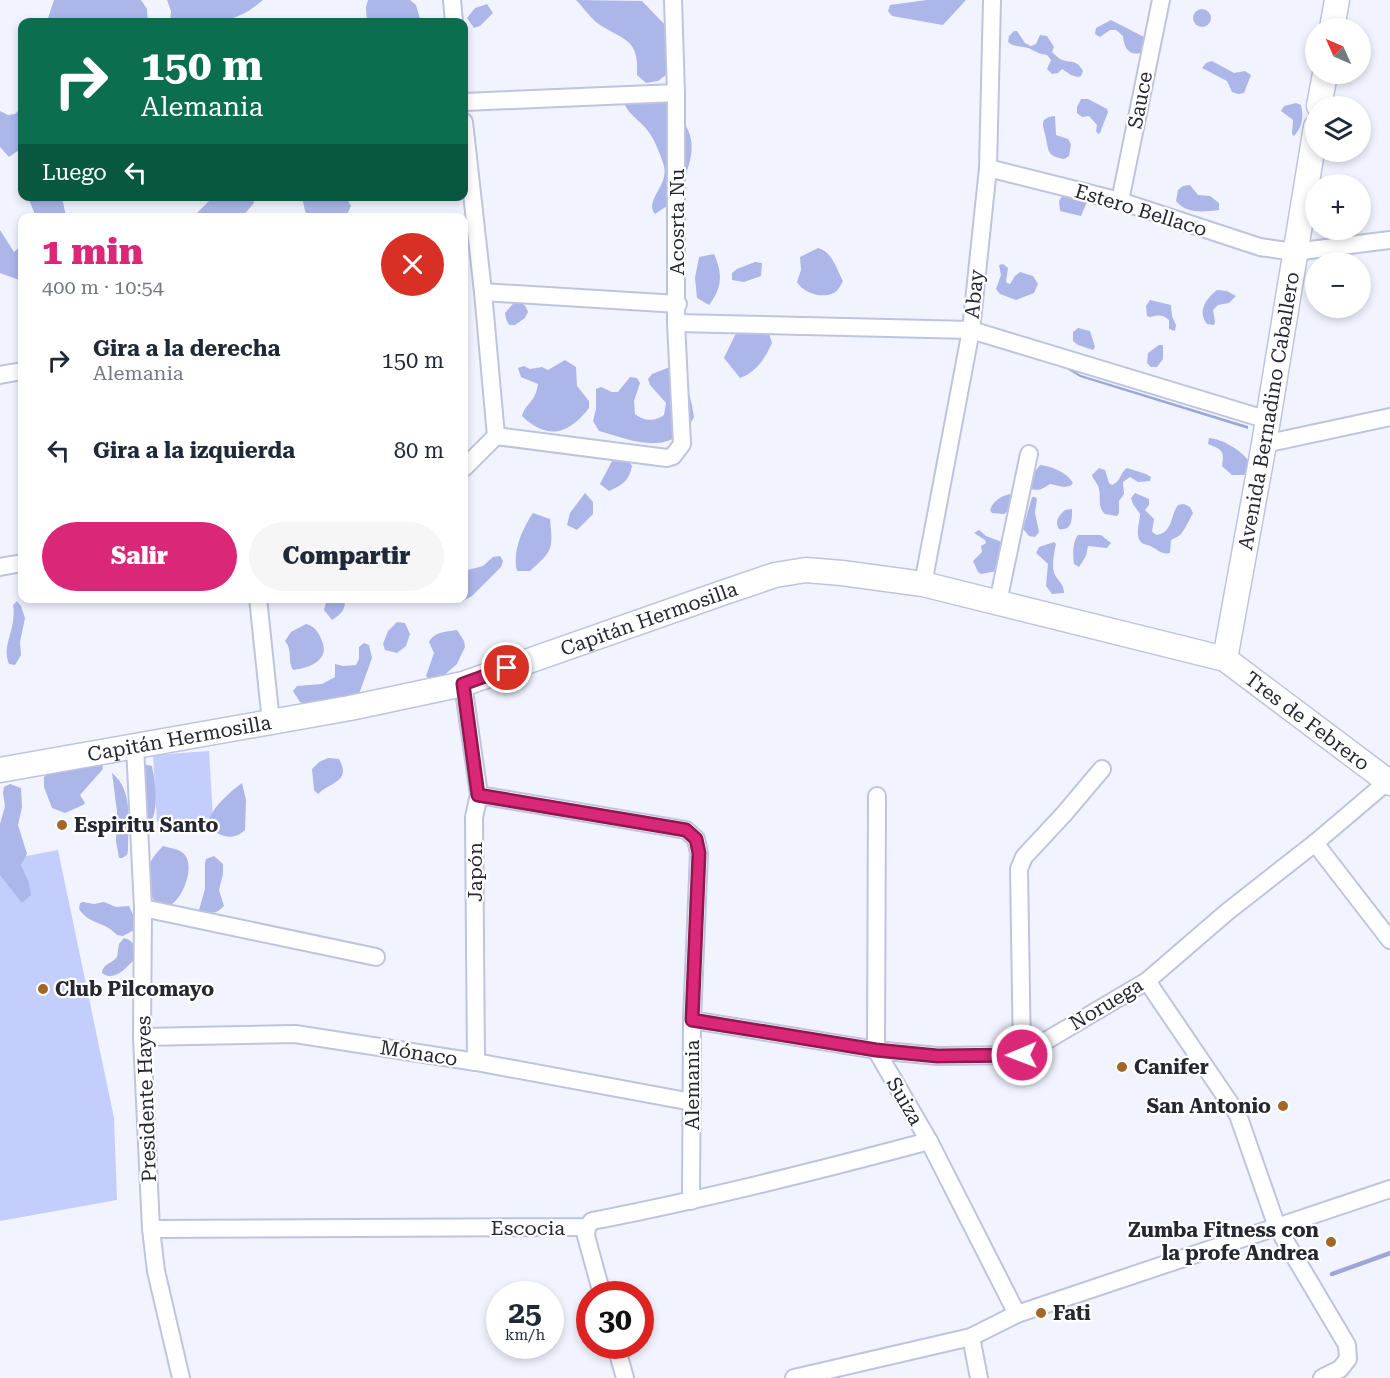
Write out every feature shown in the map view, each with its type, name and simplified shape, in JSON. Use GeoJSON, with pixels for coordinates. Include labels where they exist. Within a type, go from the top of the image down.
{"type":"FeatureCollection","features":[{"type":"Feature","properties":{"kind":"street"},"geometry":{"type":"LineString","coordinates":[[452,0],[454,18]]}},
{"type":"Feature","properties":{"kind":"street","name":"Acosrta Nu"},"geometry":{"type":"LineString","coordinates":[[496,436],[667,458],[673,456],[682,444],[676,323],[678,304],[673,0]]}},
{"type":"Feature","properties":{"kind":"street","name":"Abay"},"geometry":{"type":"LineString","coordinates":[[923,584],[971,330],[988,168],[992,0]]}},
{"type":"Feature","properties":{"kind":"street","name":"Sauce"},"geometry":{"type":"LineString","coordinates":[[1120,201],[1161,0]]}},
{"type":"Feature","properties":{"kind":"street"},"geometry":{"type":"LineString","coordinates":[[1334,18],[1337,0]]}},
{"type":"Feature","properties":{"kind":"street"},"geometry":{"type":"LineString","coordinates":[[468,102],[676,93]]}},
{"type":"Feature","properties":{"kind":"street"},"geometry":{"type":"LineString","coordinates":[[468,158],[496,436],[468,464]]}},
{"type":"Feature","properties":{"kind":"street","name":"Avenida Bernadino Caballero"},"geometry":{"type":"LineString","coordinates":[[1225,659],[1264,444],[1310,162]]}},
{"type":"Feature","properties":{"kind":"street","name":"Estero Bellaco"},"geometry":{"type":"LineString","coordinates":[[988,168],[1120,201],[1260,247],[1294,252],[1390,240]]}},
{"type":"Feature","properties":{"kind":"street"},"geometry":{"type":"LineString","coordinates":[[483,292],[678,304]]}},
{"type":"Feature","properties":{"kind":"street"},"geometry":{"type":"LineString","coordinates":[[676,323],[971,330],[1268,420]]}},
{"type":"Feature","properties":{"kind":"street"},"geometry":{"type":"LineString","coordinates":[[0,375],[18,372]]}},
{"type":"Feature","properties":{"kind":"street"},"geometry":{"type":"LineString","coordinates":[[1264,444],[1390,417]]}},
{"type":"Feature","properties":{"kind":"street"},"geometry":{"type":"LineString","coordinates":[[998,602],[1029,454]]}},
{"type":"Feature","properties":{"kind":"street"},"geometry":{"type":"LineString","coordinates":[[0,567],[18,564]]}},
{"type":"Feature","properties":{"kind":"street","name":"Capitán Hermosilla"},"geometry":{"type":"LineString","coordinates":[[0,770],[402,698],[463,684],[775,576],[806,570],[923,584],[1225,659]]}},
{"type":"Feature","properties":{"kind":"street"},"geometry":{"type":"LineString","coordinates":[[259,603],[271,722]]}},
{"type":"Feature","properties":{"kind":"street","name":"Tres de Febrero"},"geometry":{"type":"LineString","coordinates":[[1225,659],[1389,782]]}},
{"type":"Feature","properties":{"kind":"street","name":"Japón"},"geometry":{"type":"LineString","coordinates":[[463,684],[478,795],[474,817],[476,1062]]}},
{"type":"Feature","properties":{"kind":"street","name":"Presidente Hayes"},"geometry":{"type":"LineString","coordinates":[[135,746],[143,908],[142,1037],[151,1229],[156,1271],[181,1378]]}},
{"type":"Feature","properties":{"kind":"street"},"geometry":{"type":"LineString","coordinates":[[1022,1055],[1019,869],[1024,857],[1102,769]]}},
{"type":"Feature","properties":{"kind":"street","name":"Noruega"},"geometry":{"type":"LineString","coordinates":[[692,1020],[876,1050],[937,1056],[1022,1055],[1147,981],[1227,912],[1389,782]]}},
{"type":"Feature","properties":{"kind":"street","name":"Alemania"},"geometry":{"type":"LineString","coordinates":[[478,795],[686,830],[696,839],[699,853],[692,1020],[691,1202]]}},
{"type":"Feature","properties":{"kind":"street"},"geometry":{"type":"LineString","coordinates":[[876,1050],[877,796]]}},
{"type":"Feature","properties":{"kind":"street"},"geometry":{"type":"LineString","coordinates":[[1315,843],[1390,940]]}},
{"type":"Feature","properties":{"kind":"street"},"geometry":{"type":"LineString","coordinates":[[143,908],[376,957]]}},
{"type":"Feature","properties":{"kind":"street"},"geometry":{"type":"LineString","coordinates":[[1147,981],[1238,1115],[1276,1227],[1347,1345],[1348,1359],[1340,1369],[1322,1378]]}},
{"type":"Feature","properties":{"kind":"street","name":"Mónaco"},"geometry":{"type":"LineString","coordinates":[[142,1037],[295,1034],[476,1062],[692,1102]]}},
{"type":"Feature","properties":{"kind":"street","name":"Suiza"},"geometry":{"type":"LineString","coordinates":[[876,1050],[929,1141],[1017,1314]]}},
{"type":"Feature","properties":{"kind":"street","name":"Escocia"},"geometry":{"type":"LineString","coordinates":[[151,1229],[587,1227],[592,1221],[691,1202],[812,1173],[929,1141]]}},
{"type":"Feature","properties":{"kind":"street"},"geometry":{"type":"LineString","coordinates":[[794,1378],[970,1337],[1017,1314],[1390,1189]]}},
{"type":"Feature","properties":{"kind":"street"},"geometry":{"type":"LineString","coordinates":[[587,1227],[586,1236],[598,1281]]}},
{"type":"Feature","properties":{"kind":"street"},"geometry":{"type":"LineString","coordinates":[[970,1337],[979,1378]]}},
{"type":"Feature","properties":{"kind":"street"},"geometry":{"type":"LineString","coordinates":[[620,1359],[625,1378]]}},
{"type":"Feature","properties":{"kind":"shaded area"},"geometry":{"type":"Polygon","coordinates":[[[54,0],[141,0],[147,9],[148,18],[48,18],[54,0]]]}},
{"type":"Feature","properties":{"kind":"shaded area"},"geometry":{"type":"Polygon","coordinates":[[[167,0],[263,0],[252,9],[233,18],[170,18],[171,11],[167,0]]]}},
{"type":"Feature","properties":{"kind":"shaded area"},"geometry":{"type":"Polygon","coordinates":[[[368,0],[410,0],[416,5],[420,18],[367,18],[368,0]]]}},
{"type":"Feature","properties":{"kind":"shaded area"},"geometry":{"type":"Polygon","coordinates":[[[576,0],[642,1],[668,28],[679,65],[658,81],[646,83],[637,75],[637,62],[632,46],[596,22],[576,0]]]}},
{"type":"Feature","properties":{"kind":"shaded area"},"geometry":{"type":"Polygon","coordinates":[[[927,0],[966,0],[943,25],[892,16],[888,11],[890,5],[927,0]]]}},
{"type":"Feature","properties":{"kind":"shaded area"},"geometry":{"type":"Polygon","coordinates":[[[487,4],[493,13],[480,26],[474,28],[467,18],[475,8],[487,4]]]}},
{"type":"Feature","properties":{"kind":"shaded area"},"geometry":{"type":"Polygon","coordinates":[[[1198,9],[1206,9],[1211,14],[1209,25],[1198,27],[1193,22],[1193,14],[1198,9]]]}},
{"type":"Feature","properties":{"kind":"shaded area"},"geometry":{"type":"Polygon","coordinates":[[[1111,20],[1144,37],[1146,40],[1143,52],[1128,51],[1123,36],[1116,30],[1110,30],[1100,37],[1095,34],[1096,28],[1111,20]]]}},
{"type":"Feature","properties":{"kind":"shaded area"},"geometry":{"type":"Polygon","coordinates":[[[1017,31],[1025,43],[1031,46],[1036,44],[1040,35],[1047,36],[1054,47],[1052,52],[1060,59],[1078,64],[1083,71],[1081,76],[1071,75],[1062,69],[1052,74],[1047,69],[1051,60],[1047,55],[1008,42],[1009,36],[1017,31]]]}},
{"type":"Feature","properties":{"kind":"shaded area"},"geometry":{"type":"Polygon","coordinates":[[[1212,61],[1234,73],[1245,71],[1251,75],[1244,93],[1232,92],[1227,81],[1202,68],[1206,63],[1212,61]]]}},
{"type":"Feature","properties":{"kind":"shaded area"},"geometry":{"type":"Polygon","coordinates":[[[623,98],[667,100],[678,113],[690,135],[692,145],[689,166],[679,195],[676,200],[655,214],[652,203],[663,180],[664,166],[651,135],[630,112],[623,98]]]}},
{"type":"Feature","properties":{"kind":"shaded area"},"geometry":{"type":"Polygon","coordinates":[[[1081,99],[1088,99],[1107,109],[1100,133],[1096,131],[1097,125],[1089,116],[1082,117],[1077,113],[1081,99]]]}},
{"type":"Feature","properties":{"kind":"shaded area"},"geometry":{"type":"Polygon","coordinates":[[[1296,103],[1301,105],[1302,118],[1301,126],[1294,136],[1292,134],[1293,120],[1281,111],[1284,106],[1296,103]]]}},
{"type":"Feature","properties":{"kind":"shaded area"},"geometry":{"type":"Polygon","coordinates":[[[0,111],[8,115],[18,111],[18,151],[9,157],[0,147],[0,111]]]}},
{"type":"Feature","properties":{"kind":"shaded area"},"geometry":{"type":"Polygon","coordinates":[[[1055,116],[1056,135],[1068,139],[1071,144],[1069,156],[1064,159],[1050,153],[1043,127],[1045,119],[1055,116]]]}},
{"type":"Feature","properties":{"kind":"shaded area"},"geometry":{"type":"Polygon","coordinates":[[[1190,185],[1198,195],[1210,196],[1219,203],[1219,210],[1196,211],[1180,205],[1176,201],[1178,190],[1190,185]]]}},
{"type":"Feature","properties":{"kind":"shaded area"},"geometry":{"type":"Polygon","coordinates":[[[1064,193],[1085,199],[1087,202],[1081,216],[1060,211],[1059,201],[1064,193]]]}},
{"type":"Feature","properties":{"kind":"shaded area"},"geometry":{"type":"Polygon","coordinates":[[[30,201],[62,201],[65,213],[34,213],[30,201]]]}},
{"type":"Feature","properties":{"kind":"shaded area"},"geometry":{"type":"Polygon","coordinates":[[[209,201],[253,201],[254,203],[245,213],[197,213],[209,201]]]}},
{"type":"Feature","properties":{"kind":"shaded area"},"geometry":{"type":"Polygon","coordinates":[[[303,201],[348,201],[351,206],[348,213],[306,213],[303,201]]]}},
{"type":"Feature","properties":{"kind":"shaded area"},"geometry":{"type":"Polygon","coordinates":[[[0,230],[14,252],[18,248],[18,280],[0,273],[0,230]]]}},
{"type":"Feature","properties":{"kind":"shaded area"},"geometry":{"type":"Polygon","coordinates":[[[818,248],[827,253],[843,281],[837,291],[829,295],[808,292],[797,282],[801,270],[800,257],[818,248]]]}},
{"type":"Feature","properties":{"kind":"shaded area"},"geometry":{"type":"Polygon","coordinates":[[[714,254],[719,268],[720,281],[717,293],[709,305],[697,298],[695,278],[699,257],[714,254]]]}},
{"type":"Feature","properties":{"kind":"shaded area"},"geometry":{"type":"Polygon","coordinates":[[[755,262],[762,263],[761,276],[744,282],[732,280],[732,273],[737,269],[755,262]]]}},
{"type":"Feature","properties":{"kind":"shaded area"},"geometry":{"type":"Polygon","coordinates":[[[1003,264],[1008,268],[1007,283],[1010,284],[1020,272],[1033,276],[1038,284],[1034,293],[1016,300],[1000,294],[996,289],[1001,275],[999,265],[1003,264]]]}},
{"type":"Feature","properties":{"kind":"shaded area"},"geometry":{"type":"Polygon","coordinates":[[[1217,290],[1227,291],[1236,296],[1229,303],[1218,305],[1213,310],[1214,325],[1207,324],[1203,314],[1204,306],[1217,290]]]}},
{"type":"Feature","properties":{"kind":"shaded area"},"geometry":{"type":"Polygon","coordinates":[[[518,298],[528,312],[525,318],[515,325],[509,325],[505,313],[518,298]]]}},
{"type":"Feature","properties":{"kind":"shaded area"},"geometry":{"type":"Polygon","coordinates":[[[1150,300],[1171,305],[1176,325],[1175,331],[1169,329],[1169,320],[1164,317],[1147,316],[1146,306],[1150,300]]]}},
{"type":"Feature","properties":{"kind":"shaded area"},"geometry":{"type":"Polygon","coordinates":[[[759,322],[768,330],[772,343],[759,364],[740,378],[724,358],[735,335],[759,322]]]}},
{"type":"Feature","properties":{"kind":"shaded area"},"geometry":{"type":"Polygon","coordinates":[[[1078,328],[1090,331],[1095,347],[1093,350],[1073,341],[1073,332],[1078,328]]]}},
{"type":"Feature","properties":{"kind":"shaded area"},"geometry":{"type":"Polygon","coordinates":[[[1159,345],[1163,345],[1163,359],[1157,367],[1151,367],[1147,363],[1148,353],[1159,345]]]}},
{"type":"Feature","properties":{"kind":"shaded area"},"geometry":{"type":"Polygon","coordinates":[[[1051,357],[1081,375],[1248,426],[1248,429],[1080,377],[1050,359],[1051,357]]]}},
{"type":"Feature","properties":{"kind":"shaded area"},"geometry":{"type":"Polygon","coordinates":[[[565,360],[576,367],[577,386],[589,401],[589,408],[566,429],[549,431],[541,429],[522,416],[535,395],[538,384],[521,377],[518,368],[542,367],[548,370],[565,360]]]}},
{"type":"Feature","properties":{"kind":"shaded area"},"geometry":{"type":"Polygon","coordinates":[[[670,367],[684,382],[692,404],[694,417],[685,430],[675,438],[651,443],[625,439],[599,431],[593,421],[596,409],[596,389],[601,387],[618,392],[630,377],[637,378],[640,383],[634,401],[635,414],[645,419],[657,419],[664,415],[666,403],[650,385],[648,379],[652,374],[670,367]]]}},
{"type":"Feature","properties":{"kind":"shaded area"},"geometry":{"type":"Polygon","coordinates":[[[1209,438],[1219,440],[1238,450],[1248,459],[1249,470],[1244,475],[1232,475],[1222,466],[1221,451],[1208,444],[1209,438]]]}},
{"type":"Feature","properties":{"kind":"shaded area"},"geometry":{"type":"Polygon","coordinates":[[[625,456],[632,466],[629,475],[621,484],[609,491],[600,484],[612,461],[625,456]]]}},
{"type":"Feature","properties":{"kind":"shaded area"},"geometry":{"type":"Polygon","coordinates":[[[1040,465],[1059,471],[1073,483],[1064,487],[1050,484],[1039,490],[1027,487],[1030,478],[1040,465]]]}},
{"type":"Feature","properties":{"kind":"shaded area"},"geometry":{"type":"Polygon","coordinates":[[[1099,468],[1105,470],[1109,483],[1112,485],[1127,468],[1151,477],[1150,481],[1138,482],[1130,477],[1123,482],[1124,494],[1119,501],[1119,513],[1117,516],[1105,514],[1100,505],[1100,492],[1092,475],[1099,468]]]}},
{"type":"Feature","properties":{"kind":"shaded area"},"geometry":{"type":"Polygon","coordinates":[[[585,493],[593,502],[593,514],[577,530],[567,525],[570,513],[585,493]]]}},
{"type":"Feature","properties":{"kind":"shaded area"},"geometry":{"type":"Polygon","coordinates":[[[1135,493],[1149,499],[1149,505],[1145,510],[1154,519],[1152,532],[1157,535],[1169,527],[1178,505],[1184,504],[1190,507],[1193,513],[1181,534],[1171,540],[1170,553],[1162,553],[1142,543],[1138,537],[1140,514],[1131,498],[1135,493]]]}},
{"type":"Feature","properties":{"kind":"shaded area"},"geometry":{"type":"Polygon","coordinates":[[[1010,494],[1013,495],[1011,509],[1004,514],[992,513],[990,510],[995,502],[1010,494]]]}},
{"type":"Feature","properties":{"kind":"shaded area"},"geometry":{"type":"Polygon","coordinates":[[[1032,497],[1037,499],[1035,513],[1039,532],[1035,537],[1029,536],[1023,529],[1032,497]]]}},
{"type":"Feature","properties":{"kind":"shaded area"},"geometry":{"type":"Polygon","coordinates":[[[1072,509],[1069,526],[1059,529],[1057,521],[1059,516],[1065,510],[1072,509]]]}},
{"type":"Feature","properties":{"kind":"shaded area"},"geometry":{"type":"Polygon","coordinates":[[[533,513],[550,519],[550,549],[530,571],[517,571],[516,556],[519,541],[533,513]]]}},
{"type":"Feature","properties":{"kind":"shaded area"},"geometry":{"type":"Polygon","coordinates":[[[979,530],[986,536],[1002,542],[997,571],[981,574],[973,561],[982,552],[981,546],[986,543],[974,533],[979,530]]]}},
{"type":"Feature","properties":{"kind":"shaded area"},"geometry":{"type":"Polygon","coordinates":[[[1078,535],[1101,535],[1111,543],[1107,548],[1088,546],[1086,556],[1079,567],[1074,564],[1073,557],[1078,535]]]}},
{"type":"Feature","properties":{"kind":"shaded area"},"geometry":{"type":"Polygon","coordinates":[[[1054,542],[1056,544],[1053,560],[1054,572],[1064,593],[1052,594],[1046,586],[1048,564],[1036,553],[1039,547],[1054,542]]]}},
{"type":"Feature","properties":{"kind":"shaded area"},"geometry":{"type":"Polygon","coordinates":[[[500,556],[503,561],[501,567],[468,598],[468,570],[483,566],[493,557],[500,556]]]}},
{"type":"Feature","properties":{"kind":"shaded area"},"geometry":{"type":"Polygon","coordinates":[[[17,601],[25,618],[20,642],[21,655],[15,665],[9,664],[7,657],[14,614],[13,605],[17,601]]]}},
{"type":"Feature","properties":{"kind":"shaded area"},"geometry":{"type":"Polygon","coordinates":[[[326,603],[345,603],[342,611],[332,620],[324,610],[326,603]]]}},
{"type":"Feature","properties":{"kind":"shaded area"},"geometry":{"type":"Polygon","coordinates":[[[397,622],[405,623],[410,634],[406,646],[397,653],[385,650],[383,644],[388,631],[397,622]]]}},
{"type":"Feature","properties":{"kind":"shaded area"},"geometry":{"type":"Polygon","coordinates":[[[306,624],[312,626],[318,633],[324,648],[323,653],[321,658],[312,665],[293,670],[289,648],[285,641],[291,632],[306,624]]]}},
{"type":"Feature","properties":{"kind":"shaded area"},"geometry":{"type":"Polygon","coordinates":[[[457,630],[465,647],[457,664],[442,677],[430,680],[426,676],[434,653],[429,642],[431,638],[457,630]]]}},
{"type":"Feature","properties":{"kind":"shaded area"},"geometry":{"type":"Polygon","coordinates":[[[364,643],[369,645],[372,658],[359,694],[342,700],[306,705],[300,702],[293,691],[297,686],[322,684],[335,677],[335,664],[356,665],[359,659],[359,647],[364,643]]]}},
{"type":"Feature","properties":{"kind":"shaded area"},"geometry":{"type":"Polygon","coordinates":[[[209,751],[213,818],[157,822],[153,755],[209,751]]]}},
{"type":"Feature","properties":{"kind":"shaded area"},"geometry":{"type":"Polygon","coordinates":[[[328,758],[339,759],[343,772],[338,781],[318,794],[314,790],[312,769],[319,762],[328,758]]]}},
{"type":"Feature","properties":{"kind":"shaded area"},"geometry":{"type":"Polygon","coordinates":[[[102,763],[103,769],[80,795],[85,803],[83,805],[65,813],[52,808],[44,787],[44,777],[51,771],[71,770],[102,763]]]}},
{"type":"Feature","properties":{"kind":"shaded area"},"geometry":{"type":"Polygon","coordinates":[[[143,764],[152,766],[156,800],[153,817],[149,824],[143,827],[143,764]]]}},
{"type":"Feature","properties":{"kind":"shaded area"},"geometry":{"type":"Polygon","coordinates":[[[112,773],[119,780],[127,799],[128,851],[127,855],[122,858],[119,858],[116,841],[117,811],[112,773]]]}},
{"type":"Feature","properties":{"kind":"shaded area"},"geometry":{"type":"Polygon","coordinates":[[[242,783],[246,800],[245,830],[236,836],[228,837],[210,829],[210,817],[214,810],[242,783]]]}},
{"type":"Feature","properties":{"kind":"shaded area"},"geometry":{"type":"Polygon","coordinates":[[[10,784],[21,788],[22,807],[18,825],[27,854],[21,865],[29,883],[31,895],[22,903],[0,875],[0,824],[5,806],[3,793],[4,787],[10,784]]]}},
{"type":"Feature","properties":{"kind":"shaded area"},"geometry":{"type":"Polygon","coordinates":[[[163,846],[183,853],[188,861],[189,869],[180,895],[175,902],[162,908],[149,893],[146,877],[151,862],[163,846]]]}},
{"type":"Feature","properties":{"kind":"shaded area","name":"Club Pilcomayo"},"geometry":{"type":"Polygon","coordinates":[[[58,850],[114,1118],[117,1200],[0,1221],[0,861],[58,850]]]}},
{"type":"Feature","properties":{"kind":"shaded area"},"geometry":{"type":"Polygon","coordinates":[[[214,856],[223,864],[219,890],[224,906],[214,913],[201,912],[199,910],[205,889],[205,863],[206,859],[214,856]]]}},
{"type":"Feature","properties":{"kind":"shaded area"},"geometry":{"type":"Polygon","coordinates":[[[104,902],[116,907],[129,906],[137,923],[136,929],[123,936],[117,935],[107,927],[88,918],[79,909],[80,903],[94,904],[104,902]]]}},
{"type":"Feature","properties":{"kind":"shaded area"},"geometry":{"type":"Polygon","coordinates":[[[124,938],[135,947],[137,957],[116,975],[107,976],[102,973],[104,967],[117,957],[119,944],[124,938]]]}},
{"type":"Feature","properties":{"kind":"waterway"},"geometry":{"type":"LineString","coordinates":[[1332,1274],[1390,1253]]}},
{"type":"Feature","properties":{"kind":"place","name":"Espiritu Santo"},"geometry":{"type":"Point","coordinates":[62,825]}},
{"type":"Feature","properties":{"kind":"place","name":"Club Pilcomayo"},"geometry":{"type":"Point","coordinates":[43,989]}},
{"type":"Feature","properties":{"kind":"place","name":"Canifer"},"geometry":{"type":"Point","coordinates":[1122,1067]}},
{"type":"Feature","properties":{"kind":"place","name":"San Antonio"},"geometry":{"type":"Point","coordinates":[1283,1106]}},
{"type":"Feature","properties":{"kind":"place","name":"Zumba Fitness con la profe Andrea"},"geometry":{"type":"Point","coordinates":[1331,1242]}},
{"type":"Feature","properties":{"kind":"place","name":"Fati"},"geometry":{"type":"Point","coordinates":[1041,1313]}},
{"type":"Feature","properties":{"kind":"route"},"geometry":{"type":"LineString","coordinates":[[507,668],[463,684],[478,795],[686,830],[696,839],[699,853],[692,1020],[876,1050],[937,1056],[1022,1055]]}}]}
